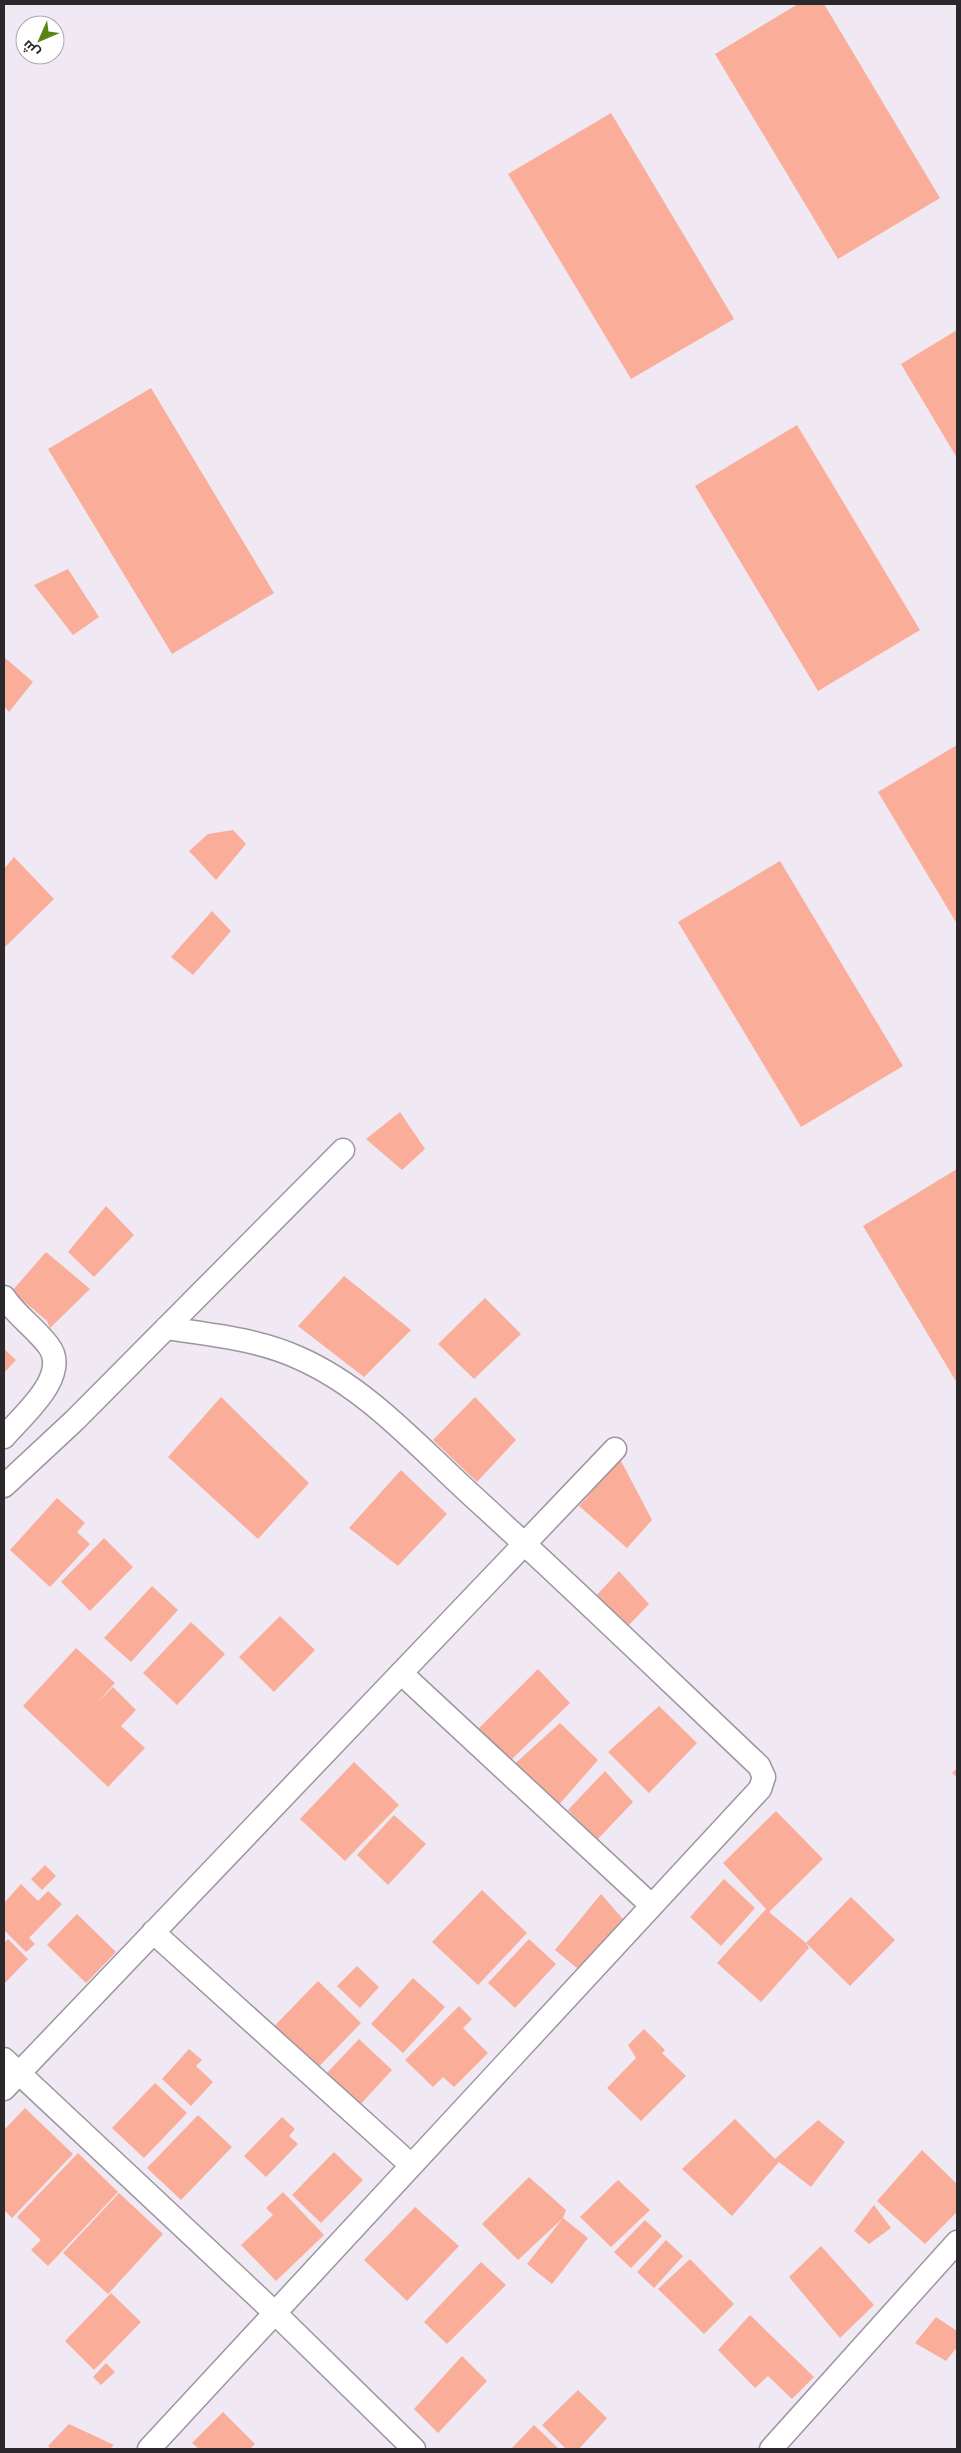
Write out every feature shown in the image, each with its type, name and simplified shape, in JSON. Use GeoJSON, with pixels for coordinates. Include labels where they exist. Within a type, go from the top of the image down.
{"type":"FeatureCollection","features":[{"type":"Feature","properties":{"kind":"street"},"geometry":{"type":"LineString","coordinates":[[4,1486],[75,1420],[343,1150]]}},
{"type":"Feature","properties":{"kind":"street"},"geometry":{"type":"LineString","coordinates":[[4,1297],[50,1346],[56,1360],[54,1374],[46,1389],[4,1437]]}},
{"type":"Feature","properties":{"kind":"street"},"geometry":{"type":"LineString","coordinates":[[149,2449],[760,1788],[764,1777],[759,1766],[523,1543],[366,1399],[337,1377],[298,1357],[256,1343],[166,1328]]}},
{"type":"Feature","properties":{"kind":"street"},"geometry":{"type":"LineString","coordinates":[[414,2449],[275,2313],[9,2074],[153,1932],[523,1543],[615,1449]]}},
{"type":"Feature","properties":{"kind":"street"},"geometry":{"type":"LineString","coordinates":[[401,1673],[651,1906]]}},
{"type":"Feature","properties":{"kind":"street"},"geometry":{"type":"LineString","coordinates":[[153,1932],[412,2165]]}},
{"type":"Feature","properties":{"kind":"street"},"geometry":{"type":"LineString","coordinates":[[771,2449],[957,2242]]}},
{"type":"Feature","properties":{"kind":"building"},"geometry":{"type":"Polygon","coordinates":[[[798,4],[824,4],[940,198],[838,259],[715,54],[798,4]]]}},
{"type":"Feature","properties":{"kind":"building"},"geometry":{"type":"Polygon","coordinates":[[[611,113],[734,319],[631,379],[508,174],[611,113]]]}},
{"type":"Feature","properties":{"kind":"building"},"geometry":{"type":"Polygon","coordinates":[[[957,330],[957,458],[901,364],[957,330]]]}},
{"type":"Feature","properties":{"kind":"building"},"geometry":{"type":"Polygon","coordinates":[[[151,388],[274,593],[172,654],[48,449],[151,388]]]}},
{"type":"Feature","properties":{"kind":"building"},"geometry":{"type":"Polygon","coordinates":[[[797,425],[920,630],[818,691],[695,486],[797,425]]]}},
{"type":"Feature","properties":{"kind":"building"},"geometry":{"type":"Polygon","coordinates":[[[68,569],[99,617],[73,635],[34,585],[68,569]]]}},
{"type":"Feature","properties":{"kind":"building"},"geometry":{"type":"Polygon","coordinates":[[[4,657],[33,682],[9,712],[4,706],[4,657]]]}},
{"type":"Feature","properties":{"kind":"building"},"geometry":{"type":"Polygon","coordinates":[[[957,745],[957,924],[878,792],[957,745]]]}},
{"type":"Feature","properties":{"kind":"building"},"geometry":{"type":"Polygon","coordinates":[[[233,830],[246,844],[216,880],[189,851],[208,834],[233,830]]]}},
{"type":"Feature","properties":{"kind":"building"},"geometry":{"type":"Polygon","coordinates":[[[14,857],[54,899],[4,948],[4,869],[14,857]]]}},
{"type":"Feature","properties":{"kind":"building"},"geometry":{"type":"Polygon","coordinates":[[[780,861],[903,1066],[801,1127],[678,922],[780,861]]]}},
{"type":"Feature","properties":{"kind":"building"},"geometry":{"type":"Polygon","coordinates":[[[212,911],[231,931],[193,975],[171,957],[212,911]]]}},
{"type":"Feature","properties":{"kind":"building"},"geometry":{"type":"Polygon","coordinates":[[[400,1112],[425,1149],[402,1170],[366,1139],[400,1112]]]}},
{"type":"Feature","properties":{"kind":"building"},"geometry":{"type":"Polygon","coordinates":[[[957,1169],[957,1383],[863,1226],[957,1169]]]}},
{"type":"Feature","properties":{"kind":"building"},"geometry":{"type":"Polygon","coordinates":[[[106,1206],[134,1235],[94,1277],[68,1252],[106,1206]]]}},
{"type":"Feature","properties":{"kind":"building"},"geometry":{"type":"Polygon","coordinates":[[[46,1252],[90,1289],[50,1328],[47,1321],[12,1291],[46,1252]]]}},
{"type":"Feature","properties":{"kind":"building"},"geometry":{"type":"Polygon","coordinates":[[[344,1276],[411,1330],[364,1377],[298,1326],[344,1276]]]}},
{"type":"Feature","properties":{"kind":"building"},"geometry":{"type":"Polygon","coordinates":[[[485,1298],[521,1334],[474,1379],[438,1344],[485,1298]]]}},
{"type":"Feature","properties":{"kind":"building"},"geometry":{"type":"Polygon","coordinates":[[[4,1349],[16,1360],[4,1373],[4,1349]]]}},
{"type":"Feature","properties":{"kind":"building"},"geometry":{"type":"Polygon","coordinates":[[[221,1397],[309,1483],[258,1539],[168,1457],[221,1397]]]}},
{"type":"Feature","properties":{"kind":"building"},"geometry":{"type":"Polygon","coordinates":[[[475,1397],[516,1440],[477,1482],[433,1440],[475,1397]]]}},
{"type":"Feature","properties":{"kind":"building"},"geometry":{"type":"Polygon","coordinates":[[[620,1459],[652,1520],[627,1548],[579,1506],[620,1459]]]}},
{"type":"Feature","properties":{"kind":"building"},"geometry":{"type":"Polygon","coordinates":[[[401,1470],[447,1514],[398,1566],[349,1528],[401,1470]]]}},
{"type":"Feature","properties":{"kind":"building"},"geometry":{"type":"Polygon","coordinates":[[[57,1498],[85,1523],[77,1532],[90,1544],[50,1587],[10,1550],[57,1498]]]}},
{"type":"Feature","properties":{"kind":"building"},"geometry":{"type":"Polygon","coordinates":[[[104,1538],[133,1567],[90,1611],[61,1582],[104,1538]]]}},
{"type":"Feature","properties":{"kind":"building"},"geometry":{"type":"Polygon","coordinates":[[[619,1571],[649,1604],[628,1626],[595,1597],[619,1571]]]}},
{"type":"Feature","properties":{"kind":"building"},"geometry":{"type":"Polygon","coordinates":[[[152,1586],[178,1610],[131,1662],[104,1638],[152,1586]]]}},
{"type":"Feature","properties":{"kind":"building"},"geometry":{"type":"Polygon","coordinates":[[[280,1616],[315,1650],[274,1692],[239,1657],[280,1616]]]}},
{"type":"Feature","properties":{"kind":"building"},"geometry":{"type":"Polygon","coordinates":[[[191,1622],[225,1654],[177,1705],[143,1673],[191,1622]]]}},
{"type":"Feature","properties":{"kind":"building"},"geometry":{"type":"Polygon","coordinates":[[[76,1648],[115,1683],[97,1703],[113,1687],[136,1710],[121,1726],[145,1748],[108,1787],[23,1706],[76,1648]]]}},
{"type":"Feature","properties":{"kind":"building"},"geometry":{"type":"Polygon","coordinates":[[[538,1669],[570,1703],[511,1760],[477,1730],[538,1669]]]}},
{"type":"Feature","properties":{"kind":"building"},"geometry":{"type":"Polygon","coordinates":[[[659,1706],[697,1743],[649,1793],[608,1752],[659,1706]]]}},
{"type":"Feature","properties":{"kind":"building"},"geometry":{"type":"Polygon","coordinates":[[[560,1723],[598,1760],[556,1808],[510,1768],[560,1723]]]}},
{"type":"Feature","properties":{"kind":"building"},"geometry":{"type":"Polygon","coordinates":[[[354,1762],[399,1805],[345,1861],[300,1819],[354,1762]]]}},
{"type":"Feature","properties":{"kind":"building"},"geometry":{"type":"Polygon","coordinates":[[[957,1768],[957,1777],[952,1773],[957,1768]]]}},
{"type":"Feature","properties":{"kind":"building"},"geometry":{"type":"Polygon","coordinates":[[[605,1771],[633,1802],[597,1840],[568,1810],[605,1771]]]}},
{"type":"Feature","properties":{"kind":"building"},"geometry":{"type":"Polygon","coordinates":[[[776,1811],[823,1859],[769,1912],[806,1943],[809,1948],[761,2002],[717,1963],[766,1909],[723,1863],[776,1811]]]}},
{"type":"Feature","properties":{"kind":"building"},"geometry":{"type":"Polygon","coordinates":[[[394,1815],[426,1844],[388,1885],[357,1855],[394,1815]]]}},
{"type":"Feature","properties":{"kind":"building"},"geometry":{"type":"Polygon","coordinates":[[[45,1865],[56,1876],[42,1890],[31,1879],[45,1865]]]}},
{"type":"Feature","properties":{"kind":"building"},"geometry":{"type":"Polygon","coordinates":[[[724,1879],[755,1908],[721,1946],[690,1917],[724,1879]]]}},
{"type":"Feature","properties":{"kind":"building"},"geometry":{"type":"Polygon","coordinates":[[[21,1884],[38,1901],[48,1891],[62,1904],[29,1938],[35,1944],[26,1952],[4,1930],[4,1903],[21,1884]]]}},
{"type":"Feature","properties":{"kind":"building"},"geometry":{"type":"Polygon","coordinates":[[[482,1890],[527,1933],[478,1985],[432,1942],[482,1890]]]}},
{"type":"Feature","properties":{"kind":"building"},"geometry":{"type":"Polygon","coordinates":[[[601,1894],[623,1919],[578,1969],[555,1950],[601,1894]]]}},
{"type":"Feature","properties":{"kind":"building"},"geometry":{"type":"Polygon","coordinates":[[[851,1897],[895,1940],[850,1986],[806,1943],[851,1897]]]}},
{"type":"Feature","properties":{"kind":"building"},"geometry":{"type":"Polygon","coordinates":[[[77,1914],[116,1952],[86,1983],[47,1945],[77,1914]]]}},
{"type":"Feature","properties":{"kind":"building"},"geometry":{"type":"Polygon","coordinates":[[[8,1939],[28,1959],[4,1984],[4,1943],[8,1939]]]}},
{"type":"Feature","properties":{"kind":"building"},"geometry":{"type":"Polygon","coordinates":[[[529,1939],[556,1964],[515,2008],[488,1983],[529,1939]]]}},
{"type":"Feature","properties":{"kind":"building"},"geometry":{"type":"Polygon","coordinates":[[[357,1966],[379,1987],[360,2008],[337,1986],[357,1966]]]}},
{"type":"Feature","properties":{"kind":"building"},"geometry":{"type":"Polygon","coordinates":[[[413,1978],[445,2007],[403,2053],[371,2024],[413,1978]]]}},
{"type":"Feature","properties":{"kind":"building"},"geometry":{"type":"Polygon","coordinates":[[[318,1981],[361,2023],[304,2082],[261,2040],[318,1981]]]}},
{"type":"Feature","properties":{"kind":"building"},"geometry":{"type":"Polygon","coordinates":[[[459,2006],[472,2019],[463,2028],[488,2053],[454,2087],[443,2077],[433,2087],[405,2060],[459,2006]]]}},
{"type":"Feature","properties":{"kind":"building"},"geometry":{"type":"Polygon","coordinates":[[[644,2029],[665,2050],[662,2053],[686,2076],[641,2121],[607,2088],[636,2058],[628,2045],[644,2029]]]}},
{"type":"Feature","properties":{"kind":"building"},"geometry":{"type":"Polygon","coordinates":[[[359,2039],[392,2070],[358,2107],[324,2076],[359,2039]]]}},
{"type":"Feature","properties":{"kind":"building"},"geometry":{"type":"Polygon","coordinates":[[[189,2049],[202,2060],[196,2066],[213,2082],[191,2106],[162,2079],[189,2049]]]}},
{"type":"Feature","properties":{"kind":"building"},"geometry":{"type":"Polygon","coordinates":[[[155,2083],[187,2113],[144,2158],[112,2128],[155,2083]]]}},
{"type":"Feature","properties":{"kind":"building"},"geometry":{"type":"Polygon","coordinates":[[[25,2108],[73,2154],[12,2218],[4,2210],[4,2130],[25,2108]]]}},
{"type":"Feature","properties":{"kind":"building"},"geometry":{"type":"Polygon","coordinates":[[[198,2115],[232,2147],[181,2200],[147,2168],[198,2115]]]}},
{"type":"Feature","properties":{"kind":"building"},"geometry":{"type":"Polygon","coordinates":[[[282,2117],[295,2129],[289,2136],[298,2144],[266,2177],[244,2156],[282,2117]]]}},
{"type":"Feature","properties":{"kind":"building"},"geometry":{"type":"Polygon","coordinates":[[[735,2119],[775,2159],[818,2120],[845,2142],[811,2187],[779,2162],[732,2216],[682,2169],[735,2119]]]}},
{"type":"Feature","properties":{"kind":"building"},"geometry":{"type":"Polygon","coordinates":[[[922,2150],[957,2184],[957,2212],[925,2244],[877,2201],[922,2150]]]}},
{"type":"Feature","properties":{"kind":"building"},"geometry":{"type":"Polygon","coordinates":[[[334,2152],[363,2180],[321,2223],[292,2195],[334,2152]]]}},
{"type":"Feature","properties":{"kind":"building"},"geometry":{"type":"Polygon","coordinates":[[[78,2153],[118,2192],[48,2266],[31,2250],[41,2240],[17,2217],[78,2153]]]}},
{"type":"Feature","properties":{"kind":"building"},"geometry":{"type":"Polygon","coordinates":[[[529,2177],[566,2210],[563,2218],[518,2260],[482,2224],[529,2177]]]}},
{"type":"Feature","properties":{"kind":"building"},"geometry":{"type":"Polygon","coordinates":[[[618,2180],[650,2210],[611,2247],[580,2217],[618,2180]]]}},
{"type":"Feature","properties":{"kind":"building"},"geometry":{"type":"Polygon","coordinates":[[[283,2192],[324,2235],[276,2281],[241,2245],[273,2215],[266,2208],[283,2192]]]}},
{"type":"Feature","properties":{"kind":"building"},"geometry":{"type":"Polygon","coordinates":[[[119,2193],[163,2234],[108,2294],[63,2253],[119,2193]]]}},
{"type":"Feature","properties":{"kind":"building"},"geometry":{"type":"Polygon","coordinates":[[[874,2205],[891,2228],[869,2244],[854,2231],[874,2205]]]}},
{"type":"Feature","properties":{"kind":"building"},"geometry":{"type":"Polygon","coordinates":[[[415,2207],[459,2246],[407,2301],[364,2260],[415,2207]]]}},
{"type":"Feature","properties":{"kind":"building"},"geometry":{"type":"Polygon","coordinates":[[[563,2218],[588,2238],[552,2284],[527,2264],[563,2218]]]}},
{"type":"Feature","properties":{"kind":"building"},"geometry":{"type":"Polygon","coordinates":[[[645,2220],[662,2236],[631,2268],[614,2252],[645,2220]]]}},
{"type":"Feature","properties":{"kind":"building"},"geometry":{"type":"Polygon","coordinates":[[[666,2240],[683,2256],[654,2288],[637,2272],[666,2240]]]}},
{"type":"Feature","properties":{"kind":"building"},"geometry":{"type":"Polygon","coordinates":[[[821,2246],[874,2305],[840,2338],[789,2277],[821,2246]]]}},
{"type":"Feature","properties":{"kind":"building"},"geometry":{"type":"Polygon","coordinates":[[[690,2259],[734,2304],[704,2334],[658,2289],[690,2259]]]}},
{"type":"Feature","properties":{"kind":"building"},"geometry":{"type":"Polygon","coordinates":[[[481,2262],[506,2285],[447,2344],[424,2322],[481,2262]]]}},
{"type":"Feature","properties":{"kind":"building"},"geometry":{"type":"Polygon","coordinates":[[[111,2293],[141,2322],[94,2370],[65,2341],[111,2293]]]}},
{"type":"Feature","properties":{"kind":"building"},"geometry":{"type":"Polygon","coordinates":[[[750,2315],[814,2377],[792,2399],[768,2376],[755,2388],[718,2350],[750,2315]]]}},
{"type":"Feature","properties":{"kind":"building"},"geometry":{"type":"Polygon","coordinates":[[[936,2317],[957,2331],[957,2347],[946,2361],[915,2343],[936,2317]]]}},
{"type":"Feature","properties":{"kind":"building"},"geometry":{"type":"Polygon","coordinates":[[[462,2356],[487,2381],[438,2433],[414,2409],[462,2356]]]}},
{"type":"Feature","properties":{"kind":"building"},"geometry":{"type":"Polygon","coordinates":[[[106,2363],[115,2372],[101,2385],[93,2377],[106,2363]]]}},
{"type":"Feature","properties":{"kind":"building"},"geometry":{"type":"Polygon","coordinates":[[[578,2390],[607,2418],[579,2449],[566,2449],[542,2425],[578,2390]]]}},
{"type":"Feature","properties":{"kind":"building"},"geometry":{"type":"Polygon","coordinates":[[[223,2412],[255,2444],[250,2449],[199,2449],[192,2443],[223,2412]]]}},
{"type":"Feature","properties":{"kind":"building"},"geometry":{"type":"Polygon","coordinates":[[[69,2424],[114,2445],[110,2449],[51,2449],[48,2446],[69,2424]]]}},
{"type":"Feature","properties":{"kind":"building"},"geometry":{"type":"Polygon","coordinates":[[[534,2425],[559,2449],[511,2449],[534,2425]]]}}]}
